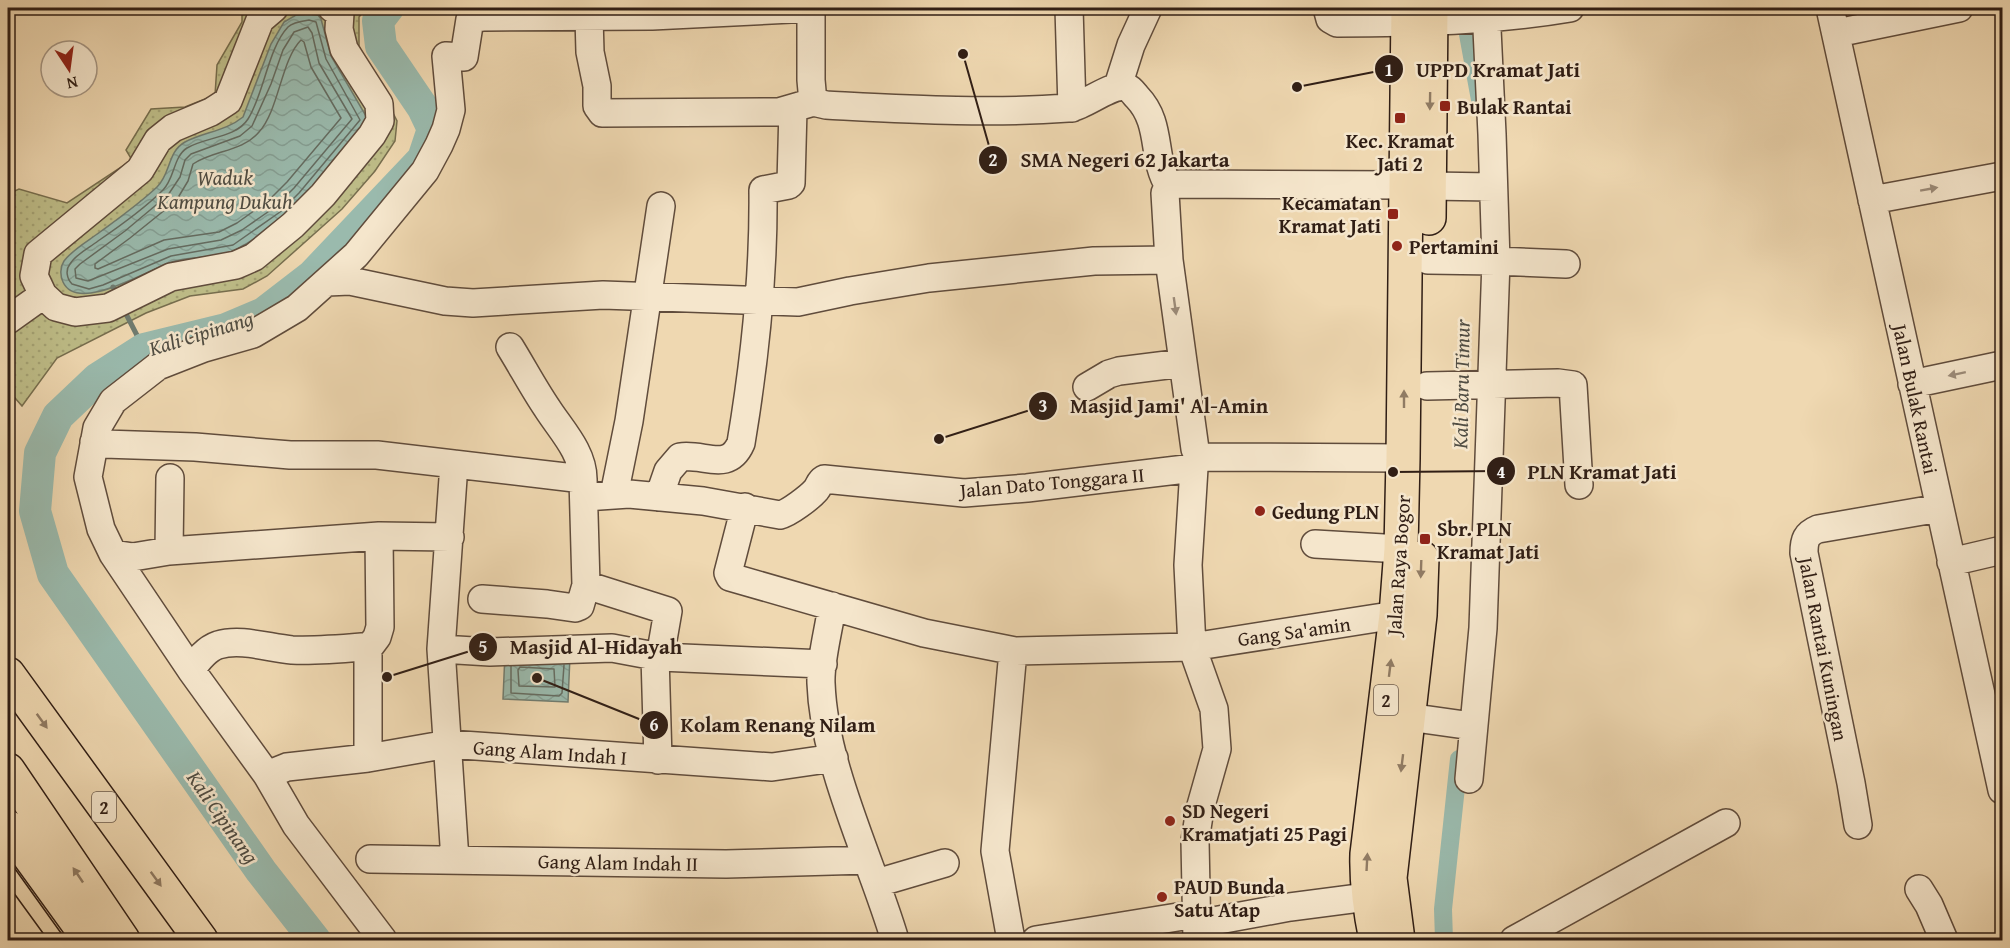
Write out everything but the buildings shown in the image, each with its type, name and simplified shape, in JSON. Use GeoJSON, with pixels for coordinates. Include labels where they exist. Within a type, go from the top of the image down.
{"type":"FeatureCollection","features":[{"type":"Feature","properties":{"kind":"highway","name":"Jalan Raya Bogor"},"geometry":{"type":"LineString","coordinates":[[1398,940],[1390,878],[1420,615],[1418,185],[1447,15]]}},
{"type":"Feature","properties":{"kind":"highway","name":"Jalan Raya Bogor"},"geometry":{"type":"LineString","coordinates":[[1376,940],[1367,897],[1367,854],[1396,615],[1401,549],[1403,458],[1419,371],[1428,260],[1418,185]]}},
{"type":"Feature","properties":{"kind":"highway","name":"2"},"geometry":{"type":"LineString","coordinates":[[8,674],[201,940]]}},
{"type":"Feature","properties":{"kind":"highway"},"geometry":{"type":"LineString","coordinates":[[8,770],[123,940]]}},
{"type":"Feature","properties":{"kind":"highway"},"geometry":{"type":"LineString","coordinates":[[8,827],[90,940]]}},
{"type":"Feature","properties":{"kind":"street"},"geometry":{"type":"LineString","coordinates":[[274,8],[260,20],[228,101],[211,112],[173,128],[158,140],[140,170],[38,254],[34,276],[43,295],[56,306],[75,312],[119,303],[171,277],[236,265],[254,257],[293,225],[323,195],[372,135],[380,121],[379,104],[345,49],[339,29],[340,9]]}},
{"type":"Feature","properties":{"kind":"street"},"geometry":{"type":"LineString","coordinates":[[383,940],[296,825],[267,775],[191,670],[113,554],[101,529],[88,477],[97,428],[113,400],[159,366],[204,348],[253,334],[297,308],[356,255],[425,171],[439,145],[450,116],[446,56],[464,57],[470,19],[589,17],[652,11],[811,8],[803,106],[791,183],[764,190],[765,214],[759,301],[750,388],[741,443],[738,450],[729,458],[720,460],[680,457],[668,471],[659,497]]}},
{"type":"Feature","properties":{"kind":"street"},"geometry":{"type":"LineString","coordinates":[[1069,8],[1072,108]]}},
{"type":"Feature","properties":{"kind":"street"},"geometry":{"type":"LineString","coordinates":[[1118,86],[1131,45],[1148,8]]}},
{"type":"Feature","properties":{"kind":"street"},"geometry":{"type":"LineString","coordinates":[[1327,8],[1330,19],[1337,23],[1447,15],[1519,15],[1570,8]]}},
{"type":"Feature","properties":{"kind":"street","name":"Jalan Bulak Rantai"},"geometry":{"type":"LineString","coordinates":[[1830,8],[2002,790]]}},
{"type":"Feature","properties":{"kind":"street"},"geometry":{"type":"LineString","coordinates":[[1837,33],[1959,8]]}},
{"type":"Feature","properties":{"kind":"street"},"geometry":{"type":"LineString","coordinates":[[1447,15],[1488,187],[1483,628],[1464,725],[1468,779]]}},
{"type":"Feature","properties":{"kind":"street"},"geometry":{"type":"LineString","coordinates":[[589,17],[590,52],[597,86],[597,106],[602,113],[738,114],[779,112],[803,106],[826,105],[942,111],[1072,108],[1118,86],[1128,88],[1149,112],[1164,177],[1169,186]]}},
{"type":"Feature","properties":{"kind":"street"},"geometry":{"type":"LineString","coordinates":[[1872,200],[2002,176]]}},
{"type":"Feature","properties":{"kind":"street"},"geometry":{"type":"LineString","coordinates":[[1196,926],[1196,842],[1200,809],[1217,749],[1217,735],[1214,709],[1192,647],[1188,565],[1196,463],[1169,260],[1165,193],[1169,186],[1180,184],[1488,187]]}},
{"type":"Feature","properties":{"kind":"street"},"geometry":{"type":"LineString","coordinates":[[614,495],[628,421],[661,206]]}},
{"type":"Feature","properties":{"kind":"street"},"geometry":{"type":"LineString","coordinates":[[327,282],[350,281],[445,301],[473,303],[603,295],[798,302],[929,278],[1094,261],[1169,260]]}},
{"type":"Feature","properties":{"kind":"street"},"geometry":{"type":"LineString","coordinates":[[1428,260],[1566,264]]}},
{"type":"Feature","properties":{"kind":"street"},"geometry":{"type":"LineString","coordinates":[[8,320],[43,295]]}},
{"type":"Feature","properties":{"kind":"street"},"geometry":{"type":"LineString","coordinates":[[482,599],[575,608],[581,602],[586,585],[584,488],[581,467],[567,436],[510,347]]}},
{"type":"Feature","properties":{"kind":"street"},"geometry":{"type":"LineString","coordinates":[[1087,387],[1119,371],[1183,363]]}},
{"type":"Feature","properties":{"kind":"street"},"geometry":{"type":"LineString","coordinates":[[1912,384],[2002,365]]}},
{"type":"Feature","properties":{"kind":"street"},"geometry":{"type":"LineString","coordinates":[[1419,371],[1484,385],[1558,383],[1573,385],[1579,485]]}},
{"type":"Feature","properties":{"kind":"street"},"geometry":{"type":"LineString","coordinates":[[94,442],[290,455],[377,455],[454,464],[614,495],[659,497],[745,507],[729,576],[832,606],[820,681],[824,718],[834,758],[895,940],[901,940]]}},
{"type":"Feature","properties":{"kind":"street"},"geometry":{"type":"LineString","coordinates":[[1196,463],[1403,458]]}},
{"type":"Feature","properties":{"kind":"street","name":"Jalan Dato Tonggara II"},"geometry":{"type":"LineString","coordinates":[[745,507],[784,514],[813,492],[824,479],[964,493],[1027,488],[1196,463]]}},
{"type":"Feature","properties":{"kind":"street"},"geometry":{"type":"LineString","coordinates":[[454,464],[441,649],[454,860]]}},
{"type":"Feature","properties":{"kind":"street"},"geometry":{"type":"LineString","coordinates":[[169,551],[170,478]]}},
{"type":"Feature","properties":{"kind":"street","name":"Jalan Rantai Kuningan"},"geometry":{"type":"LineString","coordinates":[[1858,825],[1804,553],[1805,540],[1809,533],[1818,529],[1940,508]]}},
{"type":"Feature","properties":{"kind":"street"},"geometry":{"type":"LineString","coordinates":[[113,554],[133,557],[169,551],[379,536],[450,537]]}},
{"type":"Feature","properties":{"kind":"street"},"geometry":{"type":"LineString","coordinates":[[368,758],[368,649],[377,637],[380,627],[379,536]]}},
{"type":"Feature","properties":{"kind":"street"},"geometry":{"type":"LineString","coordinates":[[1315,544],[1401,549]]}},
{"type":"Feature","properties":{"kind":"street"},"geometry":{"type":"LineString","coordinates":[[1951,562],[2002,550]]}},
{"type":"Feature","properties":{"kind":"street"},"geometry":{"type":"LineString","coordinates":[[586,585],[668,611],[657,656],[658,759]]}},
{"type":"Feature","properties":{"kind":"street","name":"Gang Sa'amin"},"geometry":{"type":"LineString","coordinates":[[832,606],[924,633],[1015,651],[1192,647],[1396,615]]}},
{"type":"Feature","properties":{"kind":"street"},"geometry":{"type":"LineString","coordinates":[[191,670],[203,655],[216,646],[224,644],[240,643],[293,650],[362,647],[368,649]]}},
{"type":"Feature","properties":{"kind":"street"},"geometry":{"type":"LineString","coordinates":[[441,649],[490,652],[612,648],[657,656],[823,664]]}},
{"type":"Feature","properties":{"kind":"street"},"geometry":{"type":"LineString","coordinates":[[1011,940],[995,851],[1012,662],[1015,651]]}},
{"type":"Feature","properties":{"kind":"street"},"geometry":{"type":"LineString","coordinates":[[1408,717],[1464,725]]}},
{"type":"Feature","properties":{"kind":"street","name":"Gang Alam Indah I"},"geometry":{"type":"LineString","coordinates":[[267,775],[287,767],[368,758],[448,744],[772,768],[834,758]]}},
{"type":"Feature","properties":{"kind":"street"},"geometry":{"type":"LineString","coordinates":[[1514,940],[1726,823]]}},
{"type":"Feature","properties":{"kind":"street","name":"Gang Alam Indah II"},"geometry":{"type":"LineString","coordinates":[[370,859],[726,864],[872,871],[945,863]]}},
{"type":"Feature","properties":{"kind":"street"},"geometry":{"type":"LineString","coordinates":[[1919,889],[1934,915],[1944,940]]}},
{"type":"Feature","properties":{"kind":"street"},"geometry":{"type":"LineString","coordinates":[[1036,940],[1196,926],[1290,907],[1367,897]]}},
{"type":"Feature","properties":{"kind":"shaded area"},"geometry":{"type":"Polygon","coordinates":[[[242,8],[366,8],[359,17],[359,46],[397,121],[395,141],[375,171],[342,209],[267,276],[243,289],[190,296],[146,313],[57,358],[22,406],[8,390],[8,194],[19,189],[67,203],[132,160],[126,150],[151,109],[185,107],[215,95],[217,65],[242,22],[242,8]]]}},
{"type":"Feature","properties":{"kind":"water","name":"Waduk Kampung Dukuh"},"geometry":{"type":"Polygon","coordinates":[[[296,15],[318,15],[321,19],[331,56],[366,116],[367,123],[323,175],[275,224],[237,249],[215,256],[175,261],[99,291],[84,293],[71,291],[63,282],[61,274],[63,263],[68,257],[157,187],[165,176],[179,146],[243,117],[271,44],[284,22],[296,15]]]}},
{"type":"Feature","properties":{"kind":"water"},"geometry":{"type":"Polygon","coordinates":[[[505,653],[570,656],[568,702],[503,699],[505,653]]]}},
{"type":"Feature","properties":{"kind":"waterway","name":"Kali Cipinang"},"geometry":{"type":"LineString","coordinates":[[315,940],[261,871],[53,574],[35,511],[40,453],[58,416],[97,379],[144,349],[226,329],[264,313],[312,276],[423,159],[433,129],[423,108],[381,46],[378,21],[388,8]]}},
{"type":"Feature","properties":{"kind":"waterway","name":"Kali Baru Timur"},"geometry":{"type":"LineString","coordinates":[[1467,9],[1467,29],[1480,100]]}},
{"type":"Feature","properties":{"kind":"waterway"},"geometry":{"type":"LineString","coordinates":[[113,287],[118,296]]}},
{"type":"Feature","properties":{"kind":"waterway"},"geometry":{"type":"LineString","coordinates":[[124,310],[144,349]]}},
{"type":"Feature","properties":{"kind":"waterway","name":"Kali Baru Timur"},"geometry":{"type":"LineString","coordinates":[[1444,940],[1443,909],[1459,759]]}},
{"type":"Feature","properties":{"kind":"tram line"},"geometry":{"type":"LineString","coordinates":[[8,859],[66,940]]}},
{"type":"Feature","properties":{"kind":"tram line"},"geometry":{"type":"LineString","coordinates":[[8,885],[48,940]]}},
{"type":"Feature","properties":{"kind":"place","name":"SMA Negeri 62 Jakarta"},"geometry":{"type":"Point","coordinates":[963,54]}},
{"type":"Feature","properties":{"kind":"place","name":"UPPD Kramat Jati"},"geometry":{"type":"Point","coordinates":[1297,87]}},
{"type":"Feature","properties":{"kind":"place","name":"Bulak Rantai"},"geometry":{"type":"Point","coordinates":[1445,106]}},
{"type":"Feature","properties":{"kind":"place","name":"Kec. Kramat Jati 2"},"geometry":{"type":"Point","coordinates":[1400,118]}},
{"type":"Feature","properties":{"kind":"place","name":"Kecamatan Kramat Jati"},"geometry":{"type":"Point","coordinates":[1393,214]}},
{"type":"Feature","properties":{"kind":"place","name":"Pertamini"},"geometry":{"type":"Point","coordinates":[1397,246]}},
{"type":"Feature","properties":{"kind":"place","name":"Masjid Jami' Al-Amin"},"geometry":{"type":"Point","coordinates":[939,439]}},
{"type":"Feature","properties":{"kind":"place","name":"PLN Kramat Jati"},"geometry":{"type":"Point","coordinates":[1393,472]}},
{"type":"Feature","properties":{"kind":"place","name":"Gedung PLN"},"geometry":{"type":"Point","coordinates":[1260,511]}},
{"type":"Feature","properties":{"kind":"place","name":"Sbr. PLN Kramat Jati"},"geometry":{"type":"Point","coordinates":[1425,539]}},
{"type":"Feature","properties":{"kind":"place","name":"Masjid Al-Hidayah"},"geometry":{"type":"Point","coordinates":[387,677]}},
{"type":"Feature","properties":{"kind":"place","name":"Kolam Renang Nilam"},"geometry":{"type":"Point","coordinates":[537,678]}},
{"type":"Feature","properties":{"kind":"place","name":"SD Negeri Kramatjati 25 Pagi"},"geometry":{"type":"Point","coordinates":[1170,821]}},
{"type":"Feature","properties":{"kind":"place","name":"PAUD Bunda Satu Atap"},"geometry":{"type":"Point","coordinates":[1162,897]}}]}
